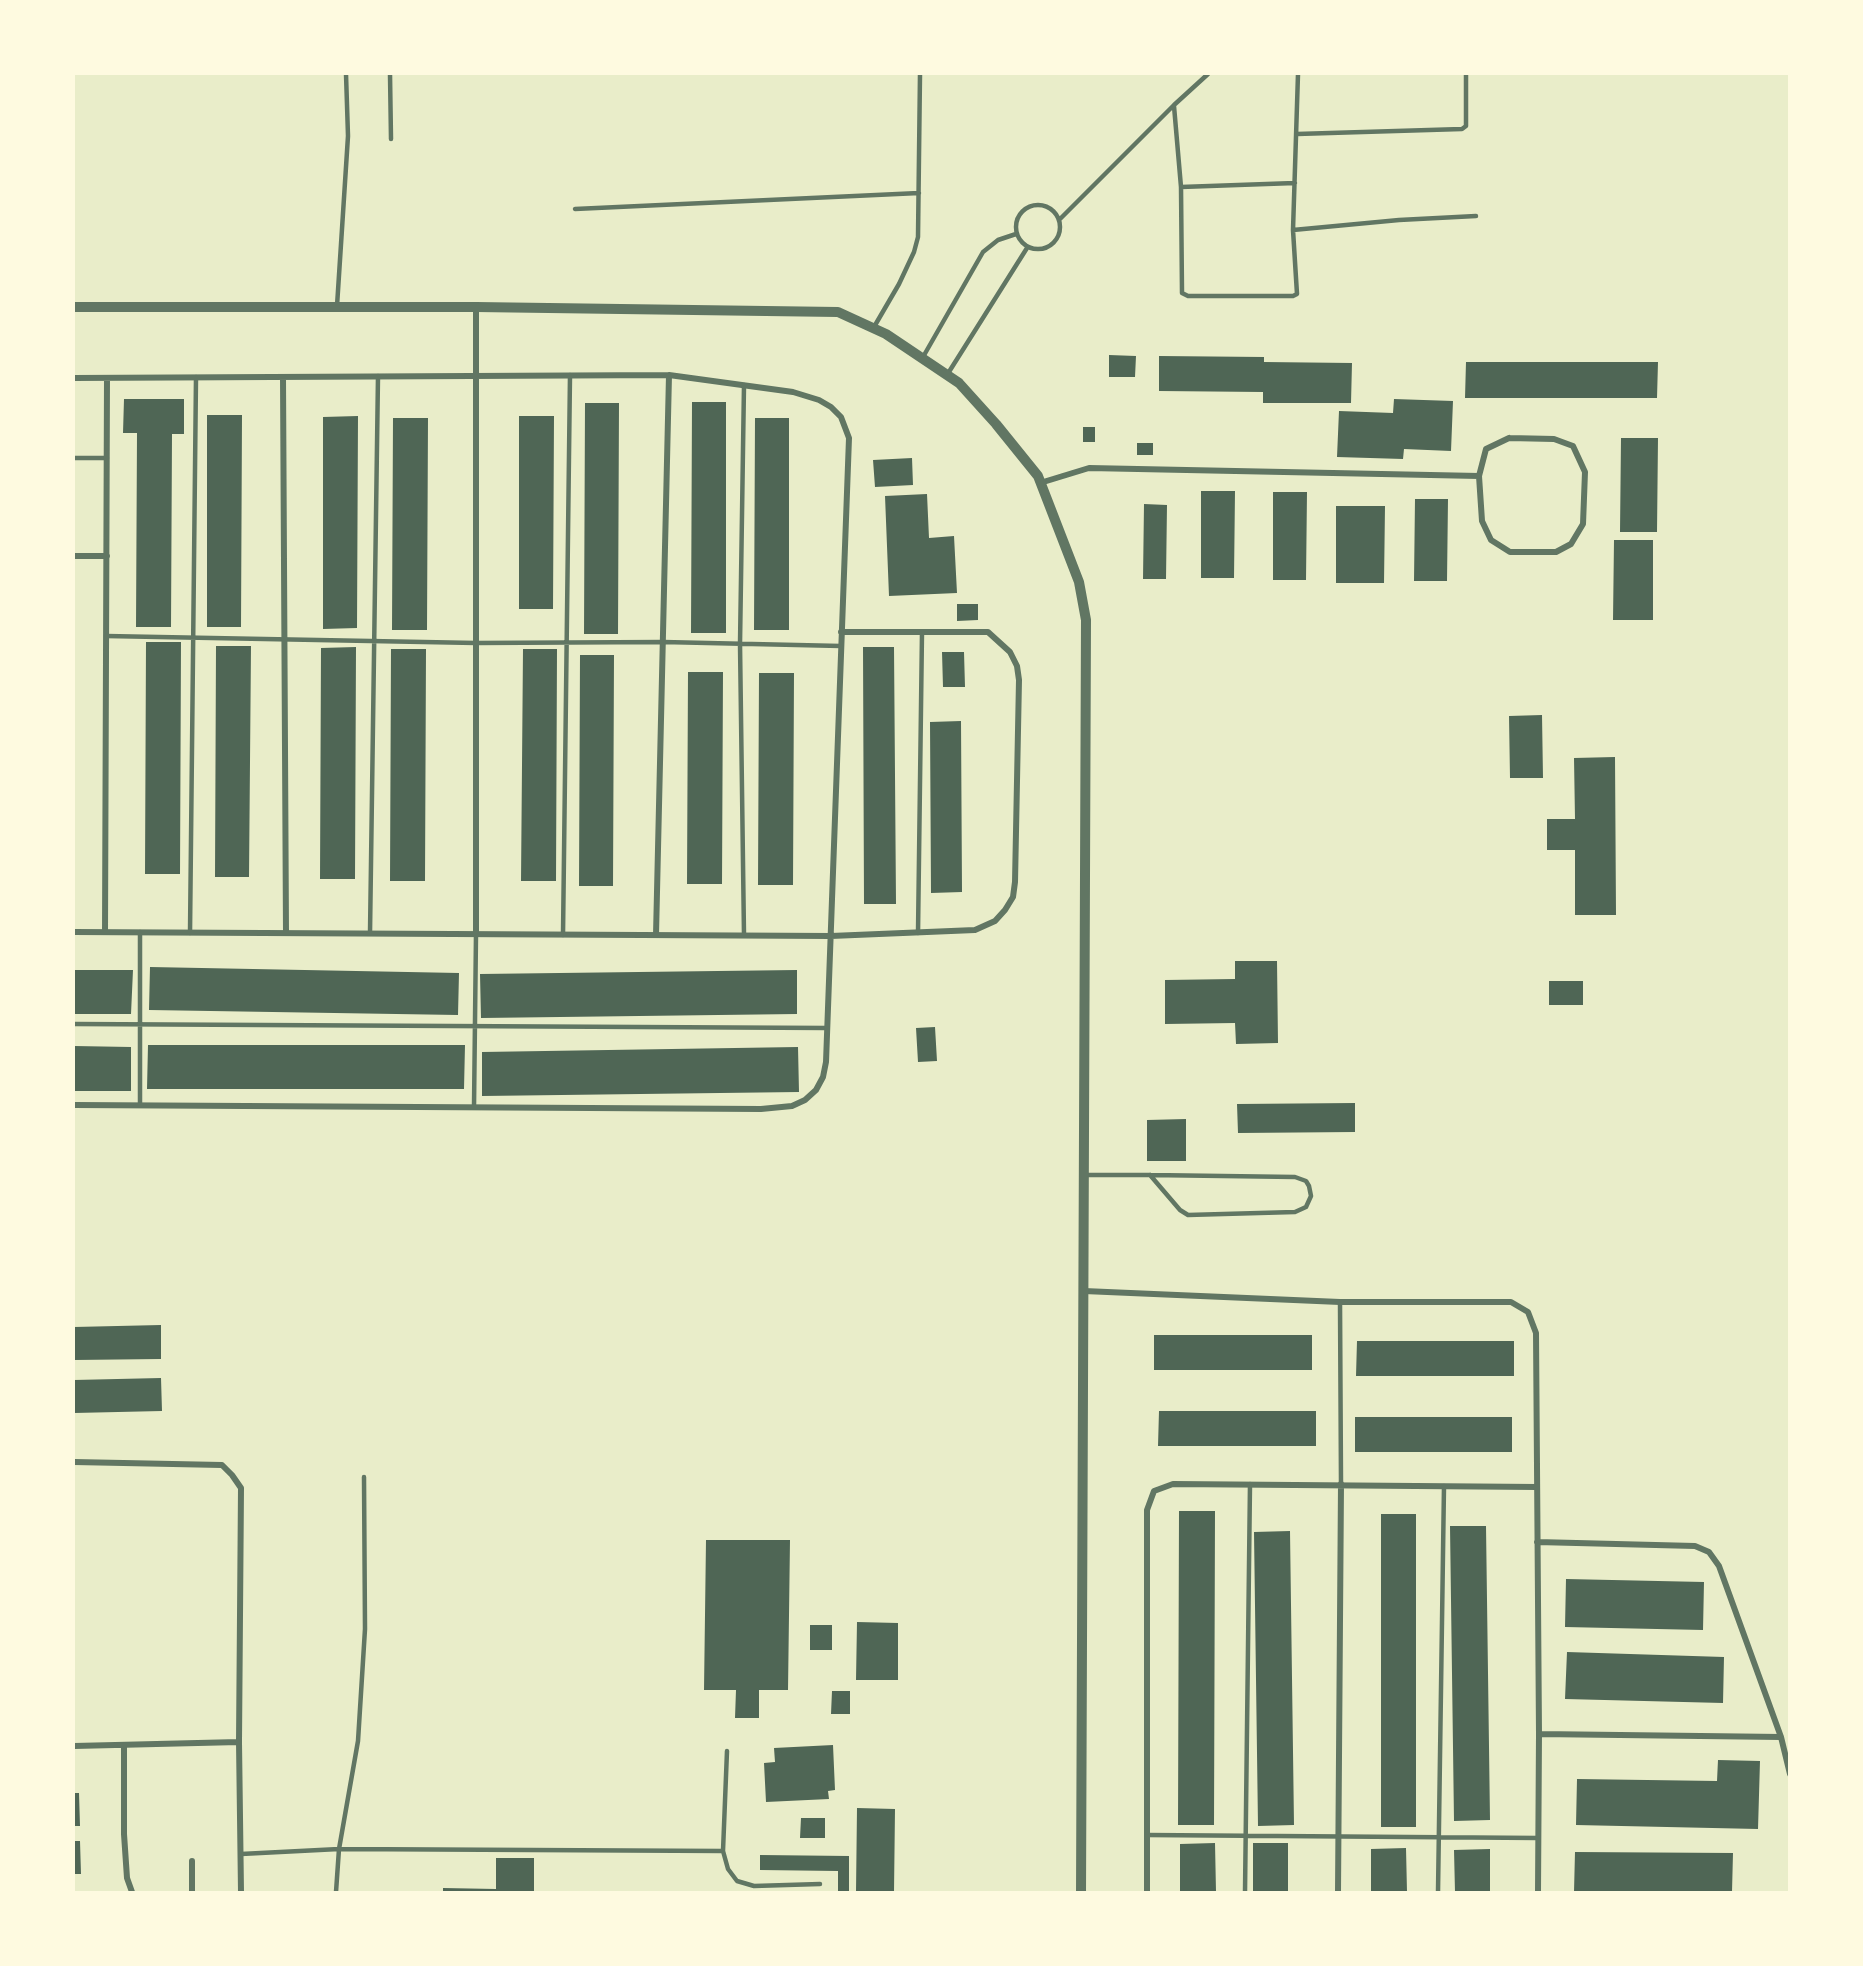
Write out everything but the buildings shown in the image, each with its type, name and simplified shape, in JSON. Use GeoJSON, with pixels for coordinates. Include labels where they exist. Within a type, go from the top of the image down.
{"type":"FeatureCollection","features":[{"type":"Feature","properties":{"kind":"street"},"geometry":{"type":"LineString","coordinates":[[74,307],[337,306],[838,312],[886,334],[959,383],[1038,476],[1079,582],[1086,620],[1081,1893]]}},
{"type":"Feature","properties":{"kind":"street"},"geometry":{"type":"LineString","coordinates":[[476,307],[476,934]]}},
{"type":"Feature","properties":{"kind":"street"},"geometry":{"type":"LineString","coordinates":[[656,935],[669,375]]}},
{"type":"Feature","properties":{"kind":"street"},"geometry":{"type":"LineString","coordinates":[[74,378],[669,375],[793,392],[819,400],[841,417],[849,438],[826,1062],[823,1077],[816,1090],[805,1100],[792,1106],[778,1108],[74,1105]]}},
{"type":"Feature","properties":{"kind":"street"},"geometry":{"type":"LineString","coordinates":[[283,377],[286,933]]}},
{"type":"Feature","properties":{"kind":"street"},"geometry":{"type":"LineString","coordinates":[[105,932],[107,378]]}},
{"type":"Feature","properties":{"kind":"street"},"geometry":{"type":"LineString","coordinates":[[1509,438],[1554,439],[1573,446],[1585,472],[1583,524],[1571,543],[1556,552],[1510,552],[1491,540],[1482,521],[1479,476],[1486,450],[1509,438]]}},
{"type":"Feature","properties":{"kind":"street"},"geometry":{"type":"LineString","coordinates":[[1040,483],[1089,468],[1479,476]]}},
{"type":"Feature","properties":{"kind":"street"},"geometry":{"type":"LineString","coordinates":[[74,556],[107,556]]}},
{"type":"Feature","properties":{"kind":"street"},"geometry":{"type":"LineString","coordinates":[[74,932],[831,936],[975,930],[995,921],[1005,910],[1012,897],[1015,882],[1019,680],[1017,666],[1010,652],[988,632],[841,632]]}},
{"type":"Feature","properties":{"kind":"street"},"geometry":{"type":"LineString","coordinates":[[1084,1291],[1340,1302],[1511,1302],[1528,1312],[1536,1333],[1538,1893]]}},
{"type":"Feature","properties":{"kind":"street"},"geometry":{"type":"LineString","coordinates":[[74,1462],[222,1465],[241,1488],[239,1742],[241,1893]]}},
{"type":"Feature","properties":{"kind":"street"},"geometry":{"type":"LineString","coordinates":[[1147,1893],[1148,1510],[1154,1491],[1173,1484],[1537,1487]]}},
{"type":"Feature","properties":{"kind":"street"},"geometry":{"type":"LineString","coordinates":[[1338,1893],[1341,1484]]}},
{"type":"Feature","properties":{"kind":"street"},"geometry":{"type":"LineString","coordinates":[[1537,1542],[1695,1546],[1709,1552],[1719,1566],[1781,1737],[1790,1774]]}},
{"type":"Feature","properties":{"kind":"street"},"geometry":{"type":"LineString","coordinates":[[1539,1734],[1781,1737]]}},
{"type":"Feature","properties":{"kind":"street"},"geometry":{"type":"LineString","coordinates":[[74,1746],[239,1742]]}},
{"type":"Feature","properties":{"kind":"street"},"geometry":{"type":"LineString","coordinates":[[124,1744],[124,1834],[127,1878],[132,1893]]}},
{"type":"Feature","properties":{"kind":"street"},"geometry":{"type":"LineString","coordinates":[[192,1861],[192,1893]]}},
{"type":"Feature","properties":{"kind":"lane"},"geometry":{"type":"LineString","coordinates":[[337,306],[348,136],[346,74]]}},
{"type":"Feature","properties":{"kind":"lane"},"geometry":{"type":"LineString","coordinates":[[390,74],[391,139]]}},
{"type":"Feature","properties":{"kind":"lane"},"geometry":{"type":"LineString","coordinates":[[873,328],[899,284],[914,252],[919,226],[920,74]]}},
{"type":"Feature","properties":{"kind":"lane"},"geometry":{"type":"LineString","coordinates":[[1060,219],[1048,206],[1030,205],[1017,217],[1016,234],[1028,248],[1046,249],[1059,237],[1060,219],[1208,74]]}},
{"type":"Feature","properties":{"kind":"lane"},"geometry":{"type":"LineString","coordinates":[[1174,105],[1181,187],[1182,293],[1188,296],[1293,296],[1297,294],[1293,230],[1298,74]]}},
{"type":"Feature","properties":{"kind":"lane"},"geometry":{"type":"LineString","coordinates":[[1297,134],[1462,129],[1466,126],[1466,74]]}},
{"type":"Feature","properties":{"kind":"lane"},"geometry":{"type":"LineString","coordinates":[[1181,187],[1294,183]]}},
{"type":"Feature","properties":{"kind":"lane"},"geometry":{"type":"LineString","coordinates":[[575,208],[920,193]]}},
{"type":"Feature","properties":{"kind":"lane"},"geometry":{"type":"LineString","coordinates":[[1293,230],[1399,220],[1476,216]]}},
{"type":"Feature","properties":{"kind":"lane"},"geometry":{"type":"LineString","coordinates":[[922,357],[982,252],[998,240],[1016,234]]}},
{"type":"Feature","properties":{"kind":"lane"},"geometry":{"type":"LineString","coordinates":[[947,375],[1028,248]]}},
{"type":"Feature","properties":{"kind":"lane"},"geometry":{"type":"LineString","coordinates":[[563,934],[570,375]]}},
{"type":"Feature","properties":{"kind":"lane"},"geometry":{"type":"LineString","coordinates":[[370,933],[378,376]]}},
{"type":"Feature","properties":{"kind":"lane"},"geometry":{"type":"LineString","coordinates":[[190,933],[196,378]]}},
{"type":"Feature","properties":{"kind":"lane"},"geometry":{"type":"LineString","coordinates":[[744,385],[740,644],[744,935]]}},
{"type":"Feature","properties":{"kind":"lane"},"geometry":{"type":"LineString","coordinates":[[74,458],[107,458]]}},
{"type":"Feature","properties":{"kind":"lane"},"geometry":{"type":"LineString","coordinates":[[918,933],[922,632]]}},
{"type":"Feature","properties":{"kind":"lane"},"geometry":{"type":"LineString","coordinates":[[106,636],[476,643],[663,642],[841,646]]}},
{"type":"Feature","properties":{"kind":"lane"},"geometry":{"type":"LineString","coordinates":[[140,932],[140,1105]]}},
{"type":"Feature","properties":{"kind":"lane"},"geometry":{"type":"LineString","coordinates":[[474,1107],[476,934]]}},
{"type":"Feature","properties":{"kind":"lane"},"geometry":{"type":"LineString","coordinates":[[74,1024],[827,1028]]}},
{"type":"Feature","properties":{"kind":"lane"},"geometry":{"type":"LineString","coordinates":[[1085,1175],[1150,1175],[1295,1177],[1306,1181],[1310,1186],[1311,1196],[1306,1207],[1295,1212],[1188,1215],[1180,1210],[1150,1175]]}},
{"type":"Feature","properties":{"kind":"lane"},"geometry":{"type":"LineString","coordinates":[[1340,1302],[1341,1484]]}},
{"type":"Feature","properties":{"kind":"lane"},"geometry":{"type":"LineString","coordinates":[[336,1893],[339,1849],[358,1741],[365,1629],[364,1477]]}},
{"type":"Feature","properties":{"kind":"lane"},"geometry":{"type":"LineString","coordinates":[[1245,1893],[1250,1484]]}},
{"type":"Feature","properties":{"kind":"lane"},"geometry":{"type":"LineString","coordinates":[[1438,1893],[1444,1486]]}},
{"type":"Feature","properties":{"kind":"lane"},"geometry":{"type":"LineString","coordinates":[[727,1751],[723,1851],[728,1869],[737,1881],[754,1886],[820,1884]]}},
{"type":"Feature","properties":{"kind":"lane"},"geometry":{"type":"LineString","coordinates":[[1147,1835],[1538,1838]]}},
{"type":"Feature","properties":{"kind":"lane"},"geometry":{"type":"LineString","coordinates":[[241,1854],[339,1849],[723,1851]]}}]}
